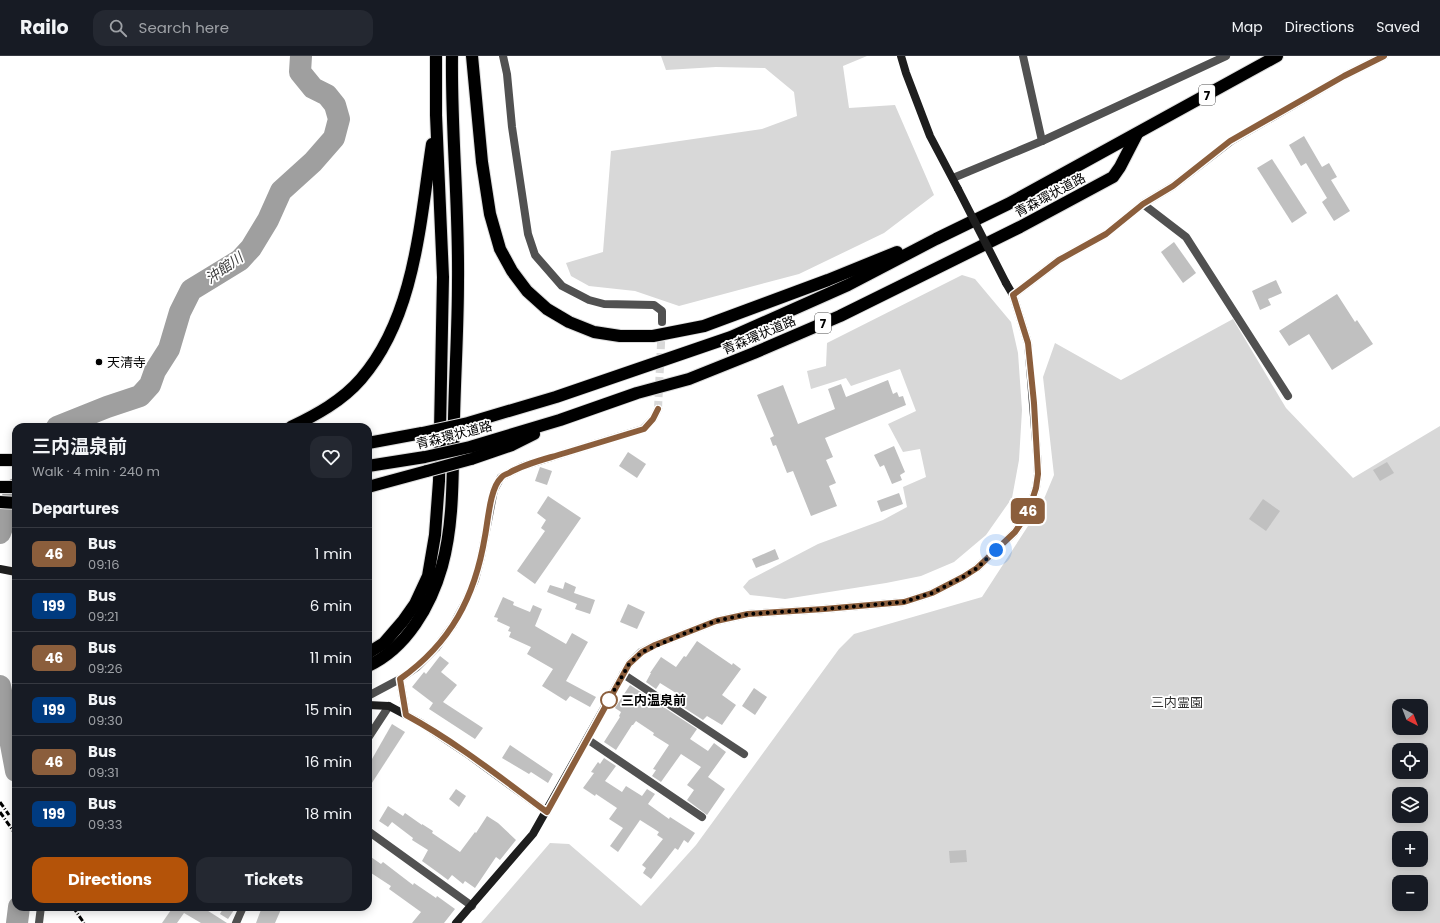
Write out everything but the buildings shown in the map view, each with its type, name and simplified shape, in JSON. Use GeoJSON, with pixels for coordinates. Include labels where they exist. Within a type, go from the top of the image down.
{"type":"FeatureCollection","features":[{"type":"Feature","properties":{"kind":"highway"},"geometry":{"type":"LineString","coordinates":[[372,650],[384,643],[404,621],[415,604],[428,576],[435,534],[439,481],[443,277],[436,115],[436,56]]}},
{"type":"Feature","properties":{"kind":"highway"},"geometry":{"type":"LineString","coordinates":[[372,663],[393,650],[409,633],[423,612],[432,594],[442,566],[449,532],[458,280],[452,56]]}},
{"type":"Feature","properties":{"kind":"highway"},"geometry":{"type":"LineString","coordinates":[[472,56],[482,162],[490,214],[500,249],[512,271],[526,291],[547,309],[569,322],[594,332],[620,336],[653,336],[704,326],[828,280],[896,252],[936,239]]}},
{"type":"Feature","properties":{"kind":"highway","name":"青森環状道路"},"geometry":{"type":"LineString","coordinates":[[372,442],[468,423],[556,397],[730,337],[848,285],[936,239],[1008,204],[1277,56]]}},
{"type":"Feature","properties":{"kind":"highway"},"geometry":{"type":"LineString","coordinates":[[299,423],[336,402],[360,380],[377,358],[390,333],[403,299],[414,260],[436,115]]}},
{"type":"Feature","properties":{"kind":"highway","name":"青森環状道路"},"geometry":{"type":"LineString","coordinates":[[372,465],[425,458],[470,447],[560,420],[637,393],[689,379],[847,313],[1020,226],[1113,177],[1138,133]]}},
{"type":"Feature","properties":{"kind":"highway"},"geometry":{"type":"LineString","coordinates":[[372,486],[472,459],[512,445],[560,420]]}},
{"type":"Feature","properties":{"kind":"highway"},"geometry":{"type":"LineString","coordinates":[[0,460],[12,460]]}},
{"type":"Feature","properties":{"kind":"highway"},"geometry":{"type":"LineString","coordinates":[[0,502],[12,503]]}},
{"type":"Feature","properties":{"kind":"street"},"geometry":{"type":"LineString","coordinates":[[503,56],[507,74],[512,127],[528,234],[535,255],[562,286],[589,300],[604,304],[654,305],[662,311],[662,322]]}},
{"type":"Feature","properties":{"kind":"street"},"geometry":{"type":"LineString","coordinates":[[456,923],[533,834],[547,812],[623,674],[629,664],[642,652],[655,645],[716,621],[748,614],[904,602],[932,593],[977,568],[1015,532],[1028,513],[1036,488],[1038,474],[1034,403],[1028,343],[1013,295],[930,136],[901,56]]}},
{"type":"Feature","properties":{"kind":"street"},"geometry":{"type":"LineString","coordinates":[[1023,56],[1042,141]]}},
{"type":"Feature","properties":{"kind":"street"},"geometry":{"type":"LineString","coordinates":[[953,178],[1042,141],[1226,56]]}},
{"type":"Feature","properties":{"kind":"street"},"geometry":{"type":"LineString","coordinates":[[1013,295],[1059,260],[1106,234],[1143,204],[1173,186],[1230,141],[1344,76],[1384,56]]}},
{"type":"Feature","properties":{"kind":"street"},"geometry":{"type":"LineString","coordinates":[[1143,204],[1186,237],[1288,396]]}},
{"type":"Feature","properties":{"kind":"street"},"geometry":{"type":"LineString","coordinates":[[372,694],[400,679],[417,667],[436,648],[453,624],[465,603],[475,580],[494,490],[501,477],[522,466],[644,429],[653,419],[658,409]]}},
{"type":"Feature","properties":{"kind":"street"},"geometry":{"type":"LineString","coordinates":[[0,569],[12,571]]}},
{"type":"Feature","properties":{"kind":"street"},"geometry":{"type":"LineString","coordinates":[[623,674],[744,754]]}},
{"type":"Feature","properties":{"kind":"street"},"geometry":{"type":"LineString","coordinates":[[400,679],[406,715]]}},
{"type":"Feature","properties":{"kind":"street"},"geometry":{"type":"LineString","coordinates":[[372,704],[389,706],[421,723],[469,755],[547,812]]}},
{"type":"Feature","properties":{"kind":"street"},"geometry":{"type":"LineString","coordinates":[[372,732],[389,706]]}},
{"type":"Feature","properties":{"kind":"street"},"geometry":{"type":"LineString","coordinates":[[587,739],[702,817]]}},
{"type":"Feature","properties":{"kind":"street"},"geometry":{"type":"LineString","coordinates":[[372,834],[472,906]]}},
{"type":"Feature","properties":{"kind":"street"},"geometry":{"type":"LineString","coordinates":[[39,923],[40,911]]}},
{"type":"Feature","properties":{"kind":"street"},"geometry":{"type":"LineString","coordinates":[[236,923],[241,911]]}},
{"type":"Feature","properties":{"kind":"green space"},"geometry":{"type":"Polygon","coordinates":[[[661,56],[867,56],[843,66],[849,108],[895,105],[934,195],[884,233],[799,274],[679,306],[635,291],[589,286],[571,276],[566,263],[603,252],[611,151],[762,129],[797,116],[794,92],[765,68],[716,67],[666,70],[661,56]]]}},
{"type":"Feature","properties":{"kind":"green space"},"geometry":{"type":"Polygon","coordinates":[[[962,275],[975,279],[1011,322],[1018,353],[1022,410],[1019,460],[1012,498],[986,535],[954,562],[921,576],[785,599],[750,595],[743,587],[749,580],[818,544],[883,520],[907,507],[903,487],[926,477],[920,449],[903,452],[888,424],[916,411],[900,369],[851,386],[846,378],[811,389],[807,371],[826,366],[827,343],[962,275]]]}},
{"type":"Feature","properties":{"kind":"green space","name":"三内霊園"},"geometry":{"type":"Polygon","coordinates":[[[1233,319],[1286,408],[1353,478],[1440,426],[1440,923],[481,923],[550,843],[569,844],[641,906],[696,845],[839,649],[854,634],[982,597],[1041,506],[1054,475],[1043,377],[1055,343],[1121,380],[1233,319]]]}},
{"type":"Feature","properties":{"kind":"waterway","name":"沖館川"},"geometry":{"type":"LineString","coordinates":[[67,423],[140,396],[150,385],[155,371],[169,349],[180,312],[191,290],[240,260],[251,248],[268,220],[281,191],[313,162],[334,138],[339,119],[335,105],[327,95],[313,88],[300,72],[301,56]]}},
{"type":"Feature","properties":{"kind":"waterway","name":"沖館川"},"geometry":{"type":"LineString","coordinates":[[0,533],[12,500]]}},
{"type":"Feature","properties":{"kind":"waterway","name":"沖館川"},"geometry":{"type":"LineString","coordinates":[[0,686],[12,750]]}},
{"type":"Feature","properties":{"kind":"waterway","name":"沖館川"},"geometry":{"type":"LineString","coordinates":[[17,923],[18,911]]}},
{"type":"Feature","properties":{"kind":"tunnel"},"geometry":{"type":"LineString","coordinates":[[658,409],[662,322]]}},
{"type":"Feature","properties":{"kind":"railway"},"geometry":{"type":"LineString","coordinates":[[0,802],[9,815]]}},
{"type":"Feature","properties":{"kind":"railway"},"geometry":{"type":"LineString","coordinates":[[0,812],[12,829]]}},
{"type":"Feature","properties":{"kind":"railway"},"geometry":{"type":"LineString","coordinates":[[76,911],[84,923]]}},
{"type":"Feature","properties":{"kind":"bus line","name":"46"},"geometry":{"type":"LineString","coordinates":[[658,409],[653,419],[644,429],[522,466],[501,477],[494,490],[486,535],[475,580],[465,603],[453,624],[436,648],[417,667],[400,679],[406,715],[421,723],[469,755],[547,812],[629,664],[642,652],[655,645],[716,621],[748,614],[904,602],[932,593],[977,568],[1015,532],[1028,513],[1036,488],[1038,474],[1033,388],[1028,343],[1013,295],[1059,260],[1106,234],[1143,204],[1173,186],[1230,141],[1344,76],[1384,56]]}},
{"type":"Feature","properties":{"kind":"place","name":"天清寺"},"geometry":{"type":"Point","coordinates":[99,362]}},
{"type":"Feature","properties":{"kind":"place","name":"三内温泉前"},"geometry":{"type":"Point","coordinates":[609,700]}},
{"type":"Feature","properties":{"kind":"route"},"geometry":{"type":"LineString","coordinates":[[609,700],[608,701],[629,664],[642,652],[655,645],[716,621],[748,614],[904,602],[932,593],[963,577],[977,568],[996,550]]}}]}
